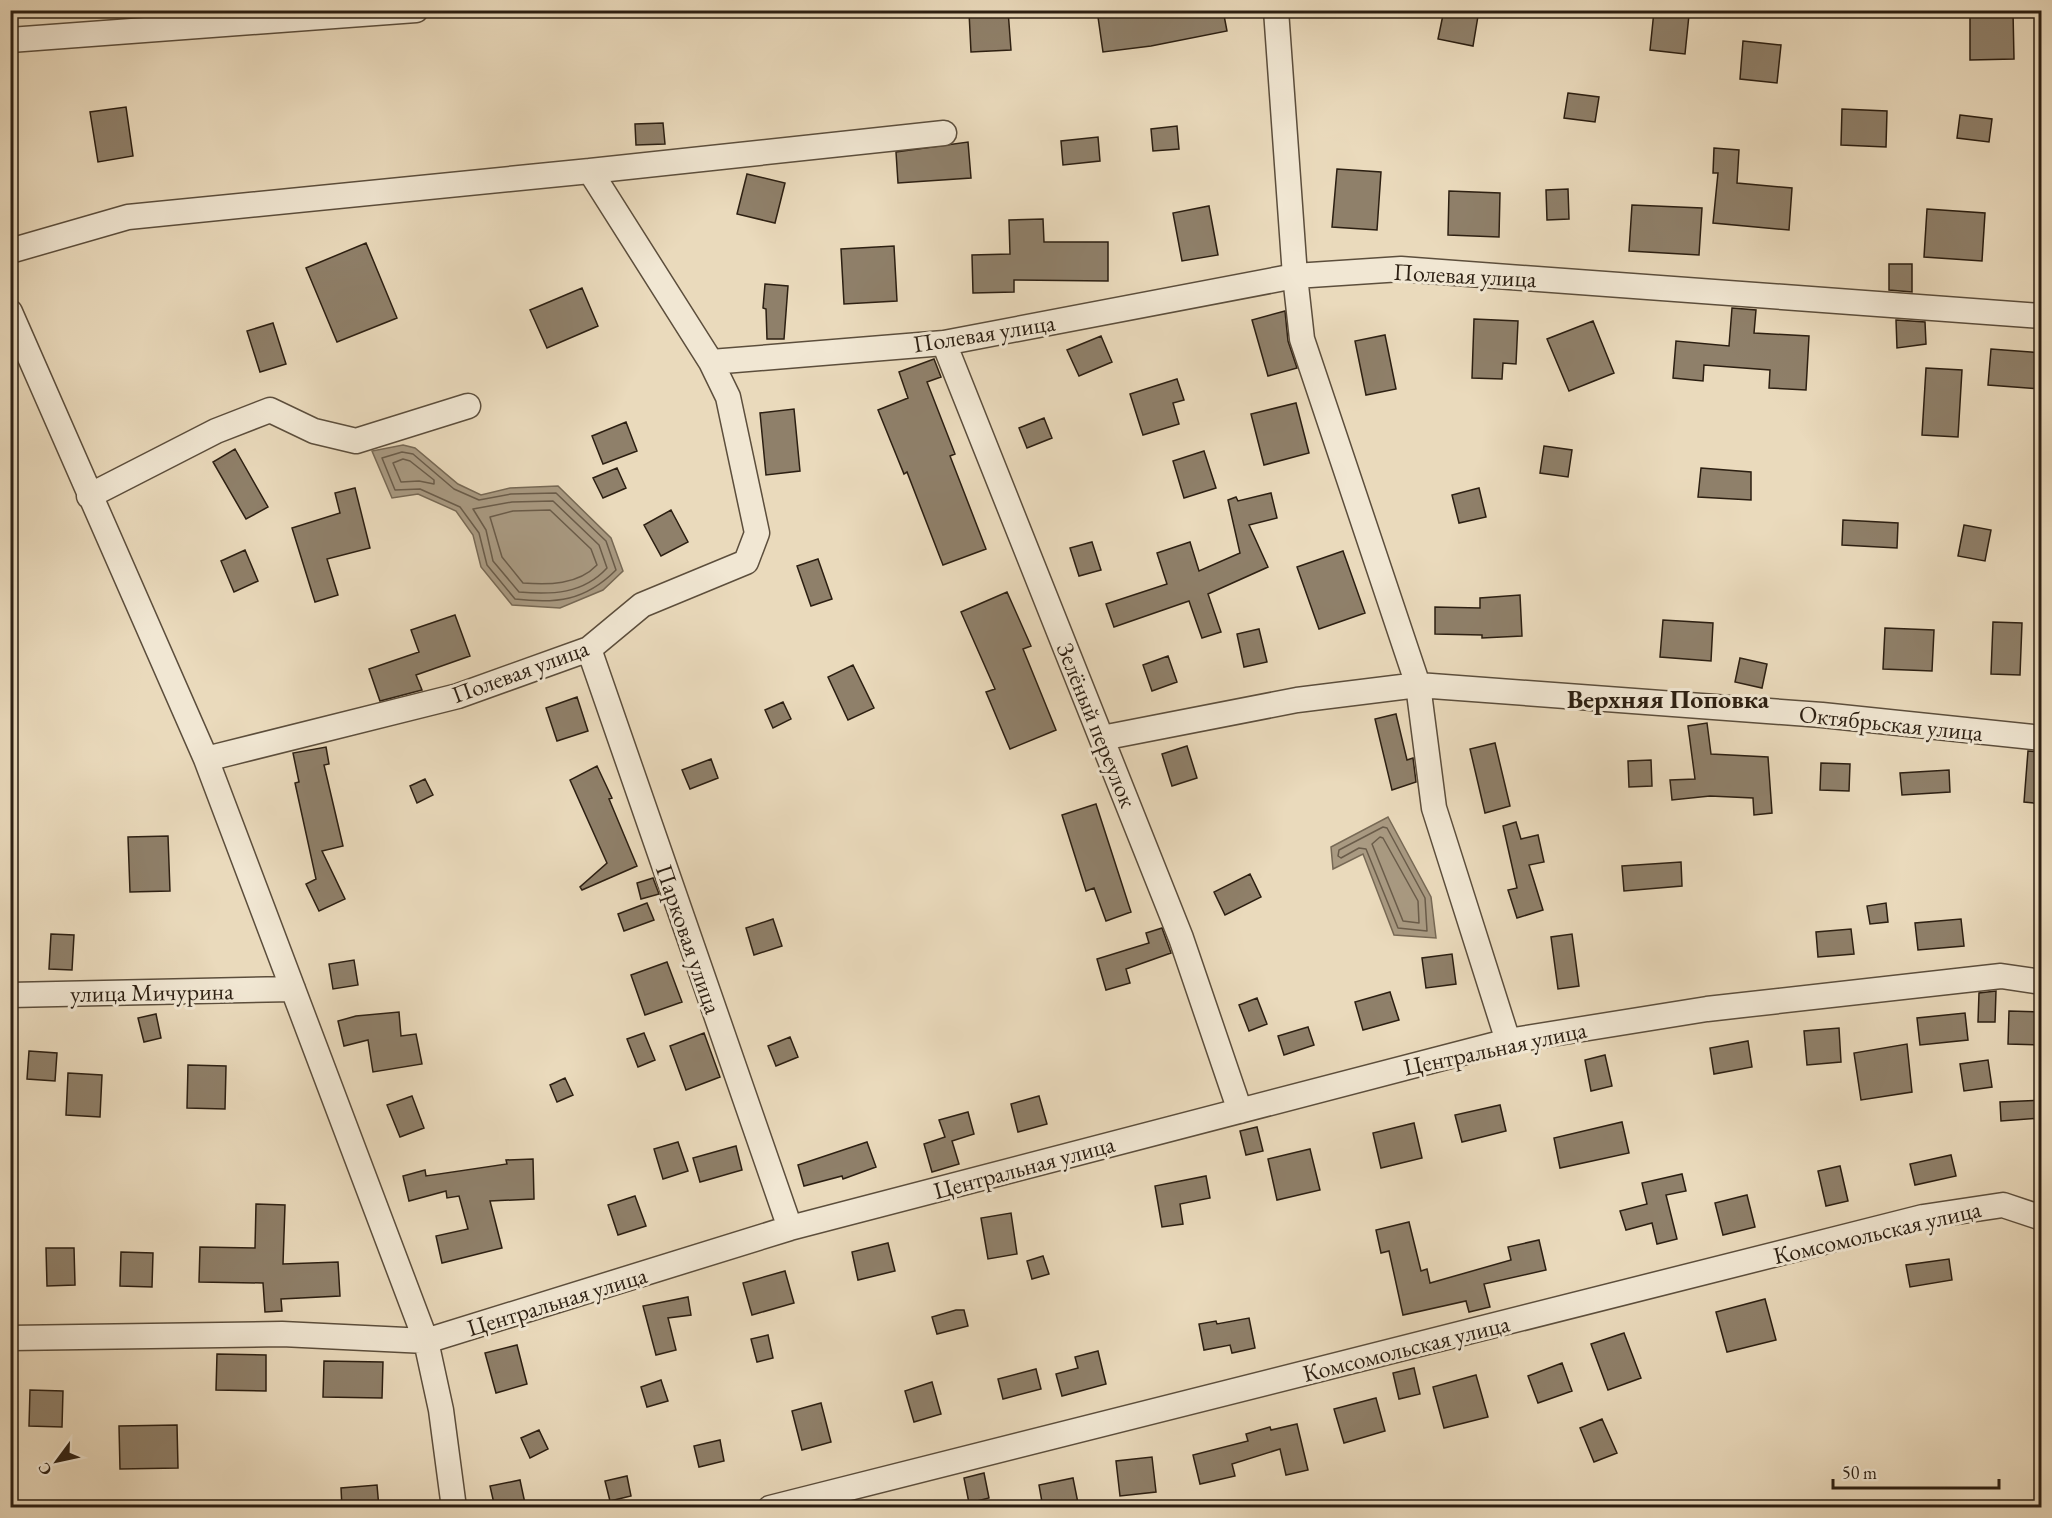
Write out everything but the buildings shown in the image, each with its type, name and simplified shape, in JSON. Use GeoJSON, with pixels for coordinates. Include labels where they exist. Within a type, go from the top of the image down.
{"type":"FeatureCollection","features":[{"type":"Feature","properties":{"kind":"street"},"geometry":{"type":"LineString","coordinates":[[10,40],[416,10]]}},
{"type":"Feature","properties":{"kind":"street"},"geometry":{"type":"LineString","coordinates":[[1276,10],[1295,276],[1302,339],[1418,685],[1434,808],[1508,1041]]}},
{"type":"Feature","properties":{"kind":"street"},"geometry":{"type":"LineString","coordinates":[[10,251],[128,217],[944,133]]}},
{"type":"Feature","properties":{"kind":"street"},"geometry":{"type":"LineString","coordinates":[[590,171],[711,362]]}},
{"type":"Feature","properties":{"kind":"street","name":"Полевая улица"},"geometry":{"type":"LineString","coordinates":[[206,759],[459,696],[589,649],[642,605],[746,562],[757,533],[728,397],[711,362],[944,343],[1295,276],[1401,269],[2042,316]]}},
{"type":"Feature","properties":{"kind":"street"},"geometry":{"type":"LineString","coordinates":[[10,312],[206,759],[426,1341],[441,1410],[454,1508]]}},
{"type":"Feature","properties":{"kind":"street","name":"Зелёный переулок"},"geometry":{"type":"LineString","coordinates":[[944,343],[1181,938],[1240,1111]]}},
{"type":"Feature","properties":{"kind":"street"},"geometry":{"type":"LineString","coordinates":[[89,496],[216,430],[270,410],[314,431],[356,441],[468,406]]}},
{"type":"Feature","properties":{"kind":"street","name":"Парковая улица"},"geometry":{"type":"LineString","coordinates":[[589,649],[790,1228]]}},
{"type":"Feature","properties":{"kind":"street","name":"Октябрьская улица"},"geometry":{"type":"LineString","coordinates":[[1102,738],[1297,700],[1418,685],[1822,715],[2042,738]]}},
{"type":"Feature","properties":{"kind":"street","name":"Центральная улица"},"geometry":{"type":"LineString","coordinates":[[10,1338],[282,1334],[426,1341],[790,1228],[1508,1041],[1707,1009],[2001,976],[2042,982]]}},
{"type":"Feature","properties":{"kind":"street","name":"улица Мичурина"},"geometry":{"type":"LineString","coordinates":[[10,995],[293,989]]}},
{"type":"Feature","properties":{"kind":"street","name":"Комсомольская улица"},"geometry":{"type":"LineString","coordinates":[[770,1508],[1923,1217],[2003,1205],[2042,1218]]}},
{"type":"Feature","properties":{"kind":"water"},"geometry":{"type":"Polygon","coordinates":[[[403,445],[415,448],[458,484],[481,495],[510,488],[558,486],[611,538],[623,571],[603,590],[560,608],[512,605],[481,567],[473,535],[456,511],[418,494],[392,498],[372,451],[403,445]]]}},
{"type":"Feature","properties":{"kind":"water"},"geometry":{"type":"Polygon","coordinates":[[[1388,817],[1431,897],[1436,938],[1394,935],[1363,854],[1333,869],[1331,847],[1388,817]]]}},
{"type":"Feature","properties":{"kind":"district","name":"Верхняя Поповка"},"geometry":{"type":"Point","coordinates":[1668,699]}}]}
